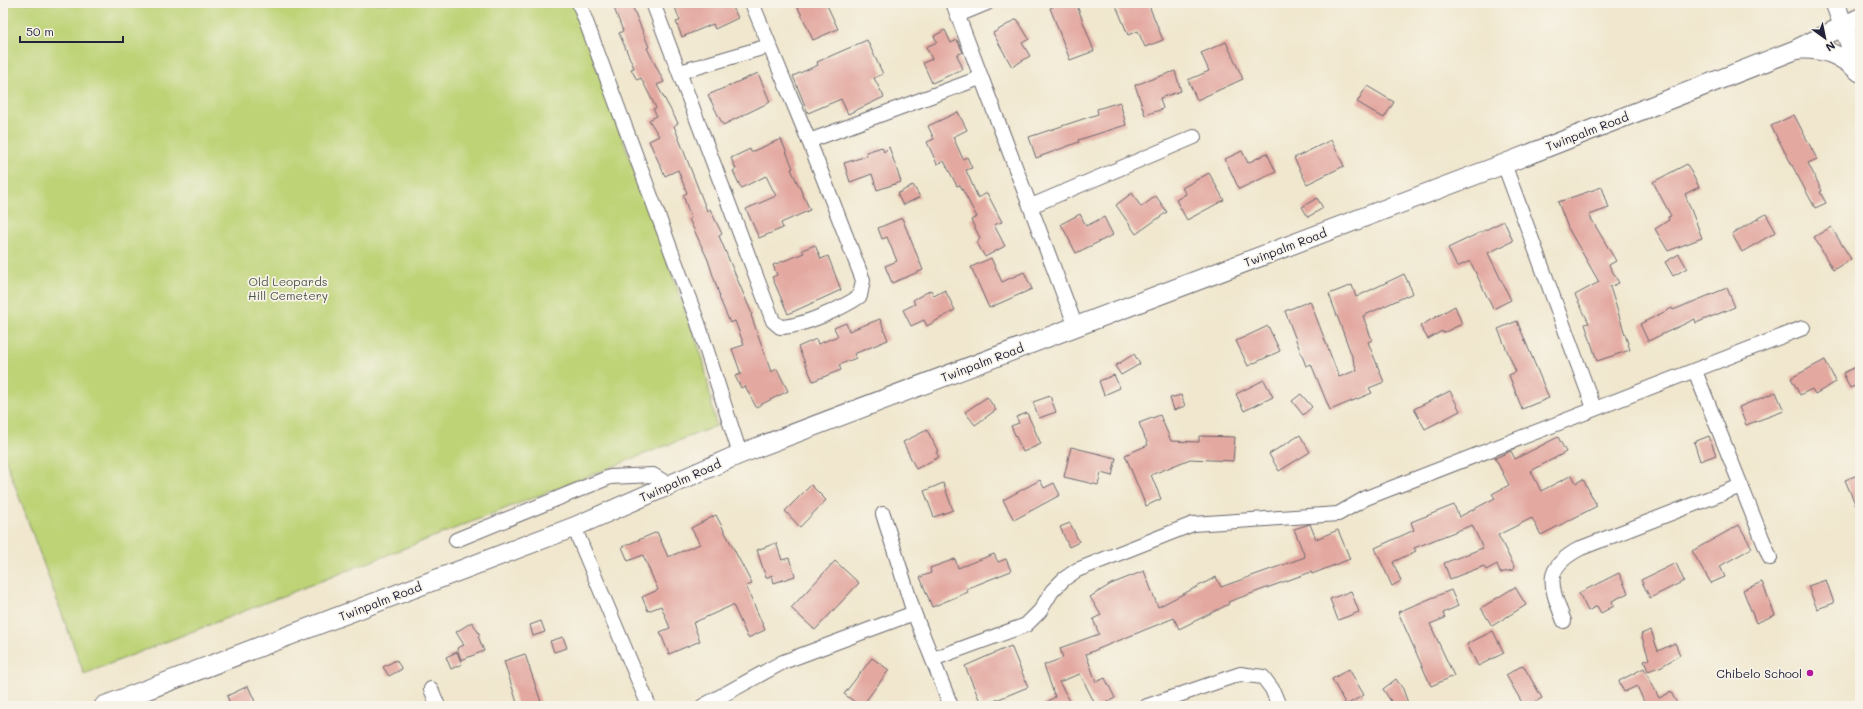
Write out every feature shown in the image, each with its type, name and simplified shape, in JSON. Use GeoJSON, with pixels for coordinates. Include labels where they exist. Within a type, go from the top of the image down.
{"type":"FeatureCollection","features":[{"type":"Feature","properties":{"kind":"main road"},"geometry":{"type":"LineString","coordinates":[[1835,3],[1852,21],[1860,72]]}},
{"type":"Feature","properties":{"kind":"main road","name":"Twinpalm Road"},"geometry":{"type":"LineString","coordinates":[[104,706],[574,527],[740,454],[1504,164],[1795,50],[1852,21]]}},
{"type":"Feature","properties":{"kind":"main road"},"geometry":{"type":"LineString","coordinates":[[1795,50],[1813,49],[1830,52],[1846,60],[1860,72]]}},
{"type":"Feature","properties":{"kind":"street"},"geometry":{"type":"LineString","coordinates":[[579,3],[698,322],[740,454]]}},
{"type":"Feature","properties":{"kind":"street"},"geometry":{"type":"LineString","coordinates":[[653,3],[773,321],[780,327],[791,327],[850,303],[860,296],[862,280],[809,141],[752,3]]}},
{"type":"Feature","properties":{"kind":"street"},"geometry":{"type":"LineString","coordinates":[[987,3],[955,9],[1076,327]]}},
{"type":"Feature","properties":{"kind":"street"},"geometry":{"type":"LineString","coordinates":[[680,72],[769,46]]}},
{"type":"Feature","properties":{"kind":"street"},"geometry":{"type":"LineString","coordinates":[[809,141],[980,78]]}},
{"type":"Feature","properties":{"kind":"street"},"geometry":{"type":"LineString","coordinates":[[1031,206],[1194,137]]}},
{"type":"Feature","properties":{"kind":"street"},"geometry":{"type":"LineString","coordinates":[[1504,164],[1594,408]]}},
{"type":"Feature","properties":{"kind":"street"},"geometry":{"type":"LineString","coordinates":[[933,659],[1026,625],[1040,611],[1052,591],[1064,579],[1077,570],[1193,524],[1338,514],[1366,498],[1594,408],[1695,371],[1803,328]]}},
{"type":"Feature","properties":{"kind":"street"},"geometry":{"type":"LineString","coordinates":[[1695,371],[1770,558]]}},
{"type":"Feature","properties":{"kind":"street"},"geometry":{"type":"LineString","coordinates":[[456,540],[610,477],[653,475],[669,485]]}},
{"type":"Feature","properties":{"kind":"street"},"geometry":{"type":"LineString","coordinates":[[1564,621],[1555,597],[1552,582],[1555,567],[1565,556],[1741,486]]}},
{"type":"Feature","properties":{"kind":"street"},"geometry":{"type":"LineString","coordinates":[[883,514],[914,613],[951,706]]}},
{"type":"Feature","properties":{"kind":"street"},"geometry":{"type":"LineString","coordinates":[[574,527],[649,706]]}},
{"type":"Feature","properties":{"kind":"street"},"geometry":{"type":"LineString","coordinates":[[703,706],[783,662],[914,613]]}},
{"type":"Feature","properties":{"kind":"street"},"geometry":{"type":"LineString","coordinates":[[1147,706],[1240,674],[1263,677],[1272,689],[1279,706]]}},
{"type":"Feature","properties":{"kind":"street"},"geometry":{"type":"LineString","coordinates":[[431,689],[438,706]]}},
{"type":"Feature","properties":{"kind":"green space","name":"Old Leopards Hill Cemetery"},"geometry":{"type":"Polygon","coordinates":[[[3,3],[573,3],[703,359],[716,426],[84,674],[3,453],[3,3]]]}},
{"type":"Feature","properties":{"kind":"building"},"geometry":{"type":"Polygon","coordinates":[[[612,3],[631,3],[649,47],[647,48],[664,82],[657,85],[678,123],[674,126],[707,211],[710,209],[722,234],[719,236],[752,314],[751,315],[771,372],[777,369],[788,391],[756,407],[745,386],[741,388],[735,376],[741,374],[732,349],[744,345],[735,321],[730,323],[719,297],[708,260],[689,219],[691,218],[683,195],[687,193],[678,170],[665,176],[649,141],[659,136],[649,120],[657,116],[653,109],[656,108],[641,78],[637,80],[631,69],[634,68],[619,33],[623,31],[612,3]]]}},
{"type":"Feature","properties":{"kind":"building"},"geometry":{"type":"Polygon","coordinates":[[[686,3],[731,3],[738,18],[715,29],[713,24],[682,37],[676,22],[680,21],[675,7],[686,3]]]}},
{"type":"Feature","properties":{"kind":"building"},"geometry":{"type":"Polygon","coordinates":[[[796,3],[826,3],[838,29],[813,40],[796,3]]]}},
{"type":"Feature","properties":{"kind":"building"},"geometry":{"type":"Polygon","coordinates":[[[1062,3],[1076,3],[1094,51],[1070,60],[1050,8],[1062,3]]]}},
{"type":"Feature","properties":{"kind":"building"},"geometry":{"type":"Polygon","coordinates":[[[1115,3],[1148,3],[1163,40],[1145,47],[1138,31],[1128,35],[1115,3]]]}},
{"type":"Feature","properties":{"kind":"building"},"geometry":{"type":"Polygon","coordinates":[[[1017,19],[1029,39],[1022,43],[1030,56],[1012,67],[993,33],[1017,19]]]}},
{"type":"Feature","properties":{"kind":"building"},"geometry":{"type":"Polygon","coordinates":[[[945,30],[951,43],[957,40],[963,52],[957,55],[963,69],[932,83],[923,63],[932,59],[926,47],[937,42],[934,36],[945,30]]]}},
{"type":"Feature","properties":{"kind":"building"},"geometry":{"type":"Polygon","coordinates":[[[867,40],[883,74],[874,78],[884,97],[848,114],[841,99],[808,113],[793,76],[818,65],[817,62],[867,40]]]}},
{"type":"Feature","properties":{"kind":"building"},"geometry":{"type":"Polygon","coordinates":[[[1226,42],[1243,79],[1197,100],[1188,80],[1209,71],[1201,53],[1226,42]]]}},
{"type":"Feature","properties":{"kind":"building"},"geometry":{"type":"Polygon","coordinates":[[[1175,71],[1181,91],[1160,98],[1163,109],[1145,115],[1135,85],[1175,71]]]}},
{"type":"Feature","properties":{"kind":"building"},"geometry":{"type":"Polygon","coordinates":[[[758,73],[770,102],[723,125],[708,95],[758,73]]]}},
{"type":"Feature","properties":{"kind":"building"},"geometry":{"type":"Polygon","coordinates":[[[1367,86],[1394,102],[1384,118],[1357,102],[1367,86]]]}},
{"type":"Feature","properties":{"kind":"building"},"geometry":{"type":"Polygon","coordinates":[[[1120,102],[1126,125],[1078,140],[1079,142],[1036,158],[1029,137],[1098,114],[1097,109],[1120,102]]]}},
{"type":"Feature","properties":{"kind":"building"},"geometry":{"type":"Polygon","coordinates":[[[958,112],[967,130],[953,137],[963,159],[967,157],[972,168],[966,170],[978,198],[987,193],[1002,222],[994,225],[1005,246],[985,257],[977,243],[980,238],[971,220],[977,217],[960,185],[957,186],[944,161],[937,164],[927,142],[934,139],[928,126],[958,112]]]}},
{"type":"Feature","properties":{"kind":"building"},"geometry":{"type":"Polygon","coordinates":[[[1794,115],[1817,159],[1808,163],[1822,191],[1820,192],[1826,203],[1815,208],[1771,126],[1794,115]]]}},
{"type":"Feature","properties":{"kind":"building"},"geometry":{"type":"Polygon","coordinates":[[[781,139],[793,168],[791,169],[810,210],[781,223],[783,228],[759,238],[746,209],[776,196],[766,176],[741,188],[733,171],[736,169],[731,158],[750,149],[751,152],[781,139]]]}},
{"type":"Feature","properties":{"kind":"building"},"geometry":{"type":"Polygon","coordinates":[[[1331,140],[1344,166],[1307,184],[1294,158],[1331,140]]]}},
{"type":"Feature","properties":{"kind":"building"},"geometry":{"type":"Polygon","coordinates":[[[882,147],[884,152],[889,147],[901,182],[877,190],[872,174],[850,182],[844,163],[867,156],[866,152],[882,147]]]}},
{"type":"Feature","properties":{"kind":"building"},"geometry":{"type":"Polygon","coordinates":[[[1242,151],[1248,163],[1267,153],[1276,172],[1239,189],[1225,159],[1242,151]]]}},
{"type":"Feature","properties":{"kind":"building"},"geometry":{"type":"Polygon","coordinates":[[[1687,164],[1699,187],[1685,194],[1702,238],[1668,251],[1655,229],[1669,220],[1668,217],[1671,216],[1653,182],[1687,164]]]}},
{"type":"Feature","properties":{"kind":"building"},"geometry":{"type":"Polygon","coordinates":[[[1209,173],[1224,200],[1187,220],[1176,200],[1186,194],[1182,188],[1209,173]]]}},
{"type":"Feature","properties":{"kind":"building"},"geometry":{"type":"Polygon","coordinates":[[[913,185],[920,197],[903,205],[897,194],[913,185]]]}},
{"type":"Feature","properties":{"kind":"building"},"geometry":{"type":"Polygon","coordinates":[[[1602,187],[1609,208],[1589,215],[1616,261],[1609,265],[1619,283],[1610,287],[1630,350],[1597,361],[1585,324],[1589,323],[1575,295],[1599,282],[1568,228],[1558,202],[1602,187]]]}},
{"type":"Feature","properties":{"kind":"building"},"geometry":{"type":"Polygon","coordinates":[[[1132,193],[1141,207],[1156,196],[1167,212],[1136,234],[1116,205],[1132,193]]]}},
{"type":"Feature","properties":{"kind":"building"},"geometry":{"type":"Polygon","coordinates":[[[1317,198],[1323,208],[1308,217],[1302,207],[1317,198]]]}},
{"type":"Feature","properties":{"kind":"building"},"geometry":{"type":"Polygon","coordinates":[[[1080,214],[1086,226],[1104,217],[1113,235],[1076,253],[1061,224],[1080,214]]]}},
{"type":"Feature","properties":{"kind":"building"},"geometry":{"type":"Polygon","coordinates":[[[1766,214],[1776,232],[1742,252],[1732,234],[1766,214]]]}},
{"type":"Feature","properties":{"kind":"building"},"geometry":{"type":"Polygon","coordinates":[[[902,218],[923,270],[892,283],[885,266],[897,261],[887,237],[882,239],[878,228],[902,218]]]}},
{"type":"Feature","properties":{"kind":"building"},"geometry":{"type":"Polygon","coordinates":[[[1504,221],[1513,241],[1488,253],[1511,300],[1493,309],[1470,261],[1457,267],[1448,248],[1504,221]]]}},
{"type":"Feature","properties":{"kind":"building"},"geometry":{"type":"Polygon","coordinates":[[[1831,227],[1851,259],[1833,270],[1814,237],[1831,227]]]}},
{"type":"Feature","properties":{"kind":"building"},"geometry":{"type":"Polygon","coordinates":[[[815,245],[821,259],[828,256],[841,290],[788,314],[772,277],[777,275],[773,265],[804,253],[802,250],[815,245]]]}},
{"type":"Feature","properties":{"kind":"building"},"geometry":{"type":"Polygon","coordinates":[[[1679,254],[1687,268],[1673,276],[1665,262],[1679,254]]]}},
{"type":"Feature","properties":{"kind":"building"},"geometry":{"type":"Polygon","coordinates":[[[991,258],[1002,282],[1024,272],[1032,289],[989,308],[971,267],[991,258]]]}},
{"type":"Feature","properties":{"kind":"building"},"geometry":{"type":"Polygon","coordinates":[[[1404,274],[1413,293],[1363,316],[1372,340],[1368,342],[1384,382],[1369,388],[1372,393],[1330,410],[1311,364],[1306,366],[1285,311],[1310,301],[1339,377],[1357,370],[1329,294],[1352,285],[1356,297],[1404,274]]]}},
{"type":"Feature","properties":{"kind":"building"},"geometry":{"type":"Polygon","coordinates":[[[1727,288],[1735,307],[1696,323],[1695,319],[1648,341],[1640,324],[1672,308],[1673,310],[1727,288]]]}},
{"type":"Feature","properties":{"kind":"building"},"geometry":{"type":"Polygon","coordinates":[[[931,290],[934,296],[945,290],[955,310],[927,326],[924,320],[911,326],[903,310],[915,304],[913,300],[931,290]]]}},
{"type":"Feature","properties":{"kind":"building"},"geometry":{"type":"Polygon","coordinates":[[[1455,306],[1462,324],[1443,333],[1442,331],[1428,339],[1420,326],[1455,306]]]}},
{"type":"Feature","properties":{"kind":"building"},"geometry":{"type":"Polygon","coordinates":[[[880,319],[888,340],[854,354],[856,358],[839,365],[841,370],[813,381],[798,347],[816,339],[818,344],[838,336],[834,328],[846,323],[849,331],[880,319]]]}},
{"type":"Feature","properties":{"kind":"building"},"geometry":{"type":"Polygon","coordinates":[[[1517,321],[1549,398],[1522,409],[1509,375],[1516,372],[1498,329],[1517,321]]]}},
{"type":"Feature","properties":{"kind":"building"},"geometry":{"type":"Polygon","coordinates":[[[1268,326],[1280,351],[1248,366],[1236,341],[1268,326]]]}},
{"type":"Feature","properties":{"kind":"building"},"geometry":{"type":"Polygon","coordinates":[[[1134,354],[1140,364],[1121,375],[1115,366],[1134,354]]]}},
{"type":"Feature","properties":{"kind":"building"},"geometry":{"type":"Polygon","coordinates":[[[1825,360],[1836,382],[1815,394],[1812,389],[1800,395],[1791,378],[1825,360]]]}},
{"type":"Feature","properties":{"kind":"building"},"geometry":{"type":"Polygon","coordinates":[[[1860,365],[1860,384],[1850,388],[1843,373],[1860,365]]]}},
{"type":"Feature","properties":{"kind":"building"},"geometry":{"type":"Polygon","coordinates":[[[1114,375],[1120,388],[1104,395],[1099,381],[1114,375]]]}},
{"type":"Feature","properties":{"kind":"building"},"geometry":{"type":"Polygon","coordinates":[[[1264,380],[1273,397],[1244,411],[1236,394],[1264,380]]]}},
{"type":"Feature","properties":{"kind":"building"},"geometry":{"type":"Polygon","coordinates":[[[1450,391],[1460,411],[1425,429],[1414,409],[1450,391]]]}},
{"type":"Feature","properties":{"kind":"building"},"geometry":{"type":"Polygon","coordinates":[[[1776,392],[1784,411],[1746,425],[1739,407],[1776,392]]]}},
{"type":"Feature","properties":{"kind":"building"},"geometry":{"type":"Polygon","coordinates":[[[1301,394],[1312,407],[1303,415],[1292,401],[1301,394]]]}},
{"type":"Feature","properties":{"kind":"building"},"geometry":{"type":"Polygon","coordinates":[[[1181,395],[1185,406],[1174,410],[1170,398],[1181,395]]]}},
{"type":"Feature","properties":{"kind":"building"},"geometry":{"type":"Polygon","coordinates":[[[1050,396],[1056,412],[1039,418],[1033,402],[1050,396]]]}},
{"type":"Feature","properties":{"kind":"building"},"geometry":{"type":"Polygon","coordinates":[[[987,397],[996,410],[975,425],[965,412],[987,397]]]}},
{"type":"Feature","properties":{"kind":"building"},"geometry":{"type":"Polygon","coordinates":[[[1027,413],[1041,444],[1023,452],[1011,426],[1019,423],[1016,417],[1027,413]]]}},
{"type":"Feature","properties":{"kind":"building"},"geometry":{"type":"Polygon","coordinates":[[[1160,415],[1171,441],[1199,442],[1199,436],[1235,437],[1233,461],[1190,459],[1151,475],[1161,499],[1146,506],[1125,455],[1148,445],[1139,423],[1160,415]]]}},
{"type":"Feature","properties":{"kind":"building"},"geometry":{"type":"Polygon","coordinates":[[[927,430],[938,451],[936,452],[939,457],[916,469],[903,442],[927,430]]]}},
{"type":"Feature","properties":{"kind":"building"},"geometry":{"type":"Polygon","coordinates":[[[1300,435],[1310,452],[1279,471],[1269,454],[1300,435]]]}},
{"type":"Feature","properties":{"kind":"building"},"geometry":{"type":"Polygon","coordinates":[[[1709,436],[1716,455],[1700,461],[1694,442],[1709,436]]]}},
{"type":"Feature","properties":{"kind":"building"},"geometry":{"type":"Polygon","coordinates":[[[1558,437],[1566,452],[1531,471],[1541,491],[1572,475],[1576,483],[1583,479],[1597,506],[1541,535],[1532,518],[1498,535],[1514,566],[1513,570],[1500,573],[1497,564],[1486,570],[1484,566],[1450,579],[1444,563],[1483,548],[1472,525],[1414,548],[1416,551],[1393,562],[1401,581],[1392,586],[1375,548],[1414,530],[1411,522],[1454,505],[1459,517],[1495,498],[1492,494],[1509,485],[1495,458],[1511,451],[1515,459],[1558,437]]]}},
{"type":"Feature","properties":{"kind":"building"},"geometry":{"type":"Polygon","coordinates":[[[1071,447],[1116,458],[1112,476],[1101,473],[1098,485],[1064,477],[1071,447]]]}},
{"type":"Feature","properties":{"kind":"building"},"geometry":{"type":"Polygon","coordinates":[[[1860,474],[1860,515],[1845,480],[1860,474]]]}},
{"type":"Feature","properties":{"kind":"building"},"geometry":{"type":"Polygon","coordinates":[[[1040,480],[1044,488],[1054,483],[1060,495],[1014,520],[1003,500],[1040,480]]]}},
{"type":"Feature","properties":{"kind":"building"},"geometry":{"type":"Polygon","coordinates":[[[943,483],[953,510],[934,517],[924,491],[943,483]]]}},
{"type":"Feature","properties":{"kind":"building"},"geometry":{"type":"Polygon","coordinates":[[[811,485],[826,500],[800,527],[785,511],[811,485]]]}},
{"type":"Feature","properties":{"kind":"building"},"geometry":{"type":"Polygon","coordinates":[[[716,515],[752,584],[746,586],[765,630],[748,638],[733,605],[693,623],[700,641],[669,654],[660,632],[670,628],[661,606],[648,611],[642,597],[658,590],[643,555],[628,561],[622,547],[657,532],[668,557],[700,544],[691,528],[716,515]]]}},
{"type":"Feature","properties":{"kind":"building"},"geometry":{"type":"Polygon","coordinates":[[[1070,523],[1079,542],[1069,547],[1060,527],[1070,523]]]}},
{"type":"Feature","properties":{"kind":"building"},"geometry":{"type":"Polygon","coordinates":[[[1310,524],[1316,539],[1338,530],[1350,559],[1312,574],[1311,572],[1228,602],[1229,604],[1179,629],[1174,618],[1086,654],[1096,682],[1105,678],[1115,698],[1104,704],[1105,706],[1096,706],[1080,674],[1059,682],[1073,706],[1040,706],[1055,697],[1044,665],[1063,658],[1060,648],[1099,634],[1093,619],[1101,615],[1090,597],[1111,584],[1144,571],[1158,607],[1216,577],[1221,587],[1305,557],[1294,529],[1310,524]]]}},
{"type":"Feature","properties":{"kind":"building"},"geometry":{"type":"Polygon","coordinates":[[[1739,525],[1752,548],[1720,566],[1725,577],[1711,583],[1692,551],[1739,525]]]}},
{"type":"Feature","properties":{"kind":"building"},"geometry":{"type":"Polygon","coordinates":[[[776,543],[782,560],[789,558],[795,576],[774,583],[772,575],[766,578],[757,550],[776,543]]]}},
{"type":"Feature","properties":{"kind":"building"},"geometry":{"type":"Polygon","coordinates":[[[994,554],[998,562],[1006,559],[1011,571],[966,589],[968,592],[932,607],[920,577],[931,573],[930,568],[955,559],[958,568],[994,554]]]}},
{"type":"Feature","properties":{"kind":"building"},"geometry":{"type":"Polygon","coordinates":[[[835,561],[859,583],[815,630],[791,608],[835,561]]]}},
{"type":"Feature","properties":{"kind":"building"},"geometry":{"type":"Polygon","coordinates":[[[1676,563],[1684,581],[1650,598],[1641,580],[1676,563]]]}},
{"type":"Feature","properties":{"kind":"building"},"geometry":{"type":"Polygon","coordinates":[[[1619,573],[1628,593],[1612,601],[1614,606],[1601,613],[1597,606],[1588,611],[1579,593],[1619,573]]]}},
{"type":"Feature","properties":{"kind":"building"},"geometry":{"type":"Polygon","coordinates":[[[1826,580],[1834,603],[1817,609],[1808,586],[1826,580]]]}},
{"type":"Feature","properties":{"kind":"building"},"geometry":{"type":"Polygon","coordinates":[[[1762,582],[1775,615],[1756,623],[1743,590],[1762,582]]]}},
{"type":"Feature","properties":{"kind":"building"},"geometry":{"type":"Polygon","coordinates":[[[1515,587],[1526,605],[1492,626],[1481,608],[1515,587]]]}},
{"type":"Feature","properties":{"kind":"building"},"geometry":{"type":"Polygon","coordinates":[[[1451,590],[1458,606],[1443,613],[1445,618],[1430,624],[1454,676],[1431,686],[1398,612],[1451,590]]]}},
{"type":"Feature","properties":{"kind":"building"},"geometry":{"type":"Polygon","coordinates":[[[1351,591],[1359,612],[1338,620],[1330,599],[1351,591]]]}},
{"type":"Feature","properties":{"kind":"building"},"geometry":{"type":"Polygon","coordinates":[[[541,621],[545,632],[533,636],[530,625],[541,621]]]}},
{"type":"Feature","properties":{"kind":"building"},"geometry":{"type":"Polygon","coordinates":[[[472,622],[480,635],[478,636],[484,651],[461,660],[457,648],[464,645],[456,632],[472,622]]]}},
{"type":"Feature","properties":{"kind":"building"},"geometry":{"type":"Polygon","coordinates":[[[1651,630],[1658,651],[1675,643],[1680,655],[1662,666],[1648,671],[1644,661],[1649,659],[1641,634],[1651,630]]]}},
{"type":"Feature","properties":{"kind":"building"},"geometry":{"type":"Polygon","coordinates":[[[1493,631],[1504,653],[1478,666],[1467,644],[1493,631]]]}},
{"type":"Feature","properties":{"kind":"building"},"geometry":{"type":"Polygon","coordinates":[[[563,637],[567,648],[554,652],[550,641],[563,637]]]}},
{"type":"Feature","properties":{"kind":"building"},"geometry":{"type":"Polygon","coordinates":[[[1011,646],[1028,687],[982,706],[965,666],[1011,646]]]}},
{"type":"Feature","properties":{"kind":"building"},"geometry":{"type":"Polygon","coordinates":[[[457,652],[462,664],[451,669],[446,657],[457,652]]]}},
{"type":"Feature","properties":{"kind":"building"},"geometry":{"type":"Polygon","coordinates":[[[525,654],[541,702],[528,706],[518,706],[504,661],[525,654]]]}},
{"type":"Feature","properties":{"kind":"building"},"geometry":{"type":"Polygon","coordinates":[[[872,658],[889,670],[862,706],[860,706],[844,694],[872,658]]]}},
{"type":"Feature","properties":{"kind":"building"},"geometry":{"type":"Polygon","coordinates":[[[396,660],[402,669],[389,676],[383,667],[396,660]]]}},
{"type":"Feature","properties":{"kind":"building"},"geometry":{"type":"Polygon","coordinates":[[[1523,665],[1542,698],[1528,706],[1524,706],[1506,675],[1523,665]]]}},
{"type":"Feature","properties":{"kind":"building"},"geometry":{"type":"Polygon","coordinates":[[[1644,668],[1659,698],[1671,692],[1678,706],[1642,706],[1645,704],[1637,686],[1624,692],[1619,681],[1644,668]]]}},
{"type":"Feature","properties":{"kind":"building"},"geometry":{"type":"Polygon","coordinates":[[[1349,669],[1364,695],[1346,705],[1332,679],[1349,669]]]}},
{"type":"Feature","properties":{"kind":"building"},"geometry":{"type":"Polygon","coordinates":[[[1396,679],[1403,689],[1409,706],[1394,706],[1383,689],[1396,679]]]}},
{"type":"Feature","properties":{"kind":"building"},"geometry":{"type":"Polygon","coordinates":[[[248,686],[257,706],[231,706],[227,696],[248,686]]]}},
{"type":"Feature","properties":{"kind":"place","name":"Chibelo School"},"geometry":{"type":"Point","coordinates":[1810,673]}}]}
